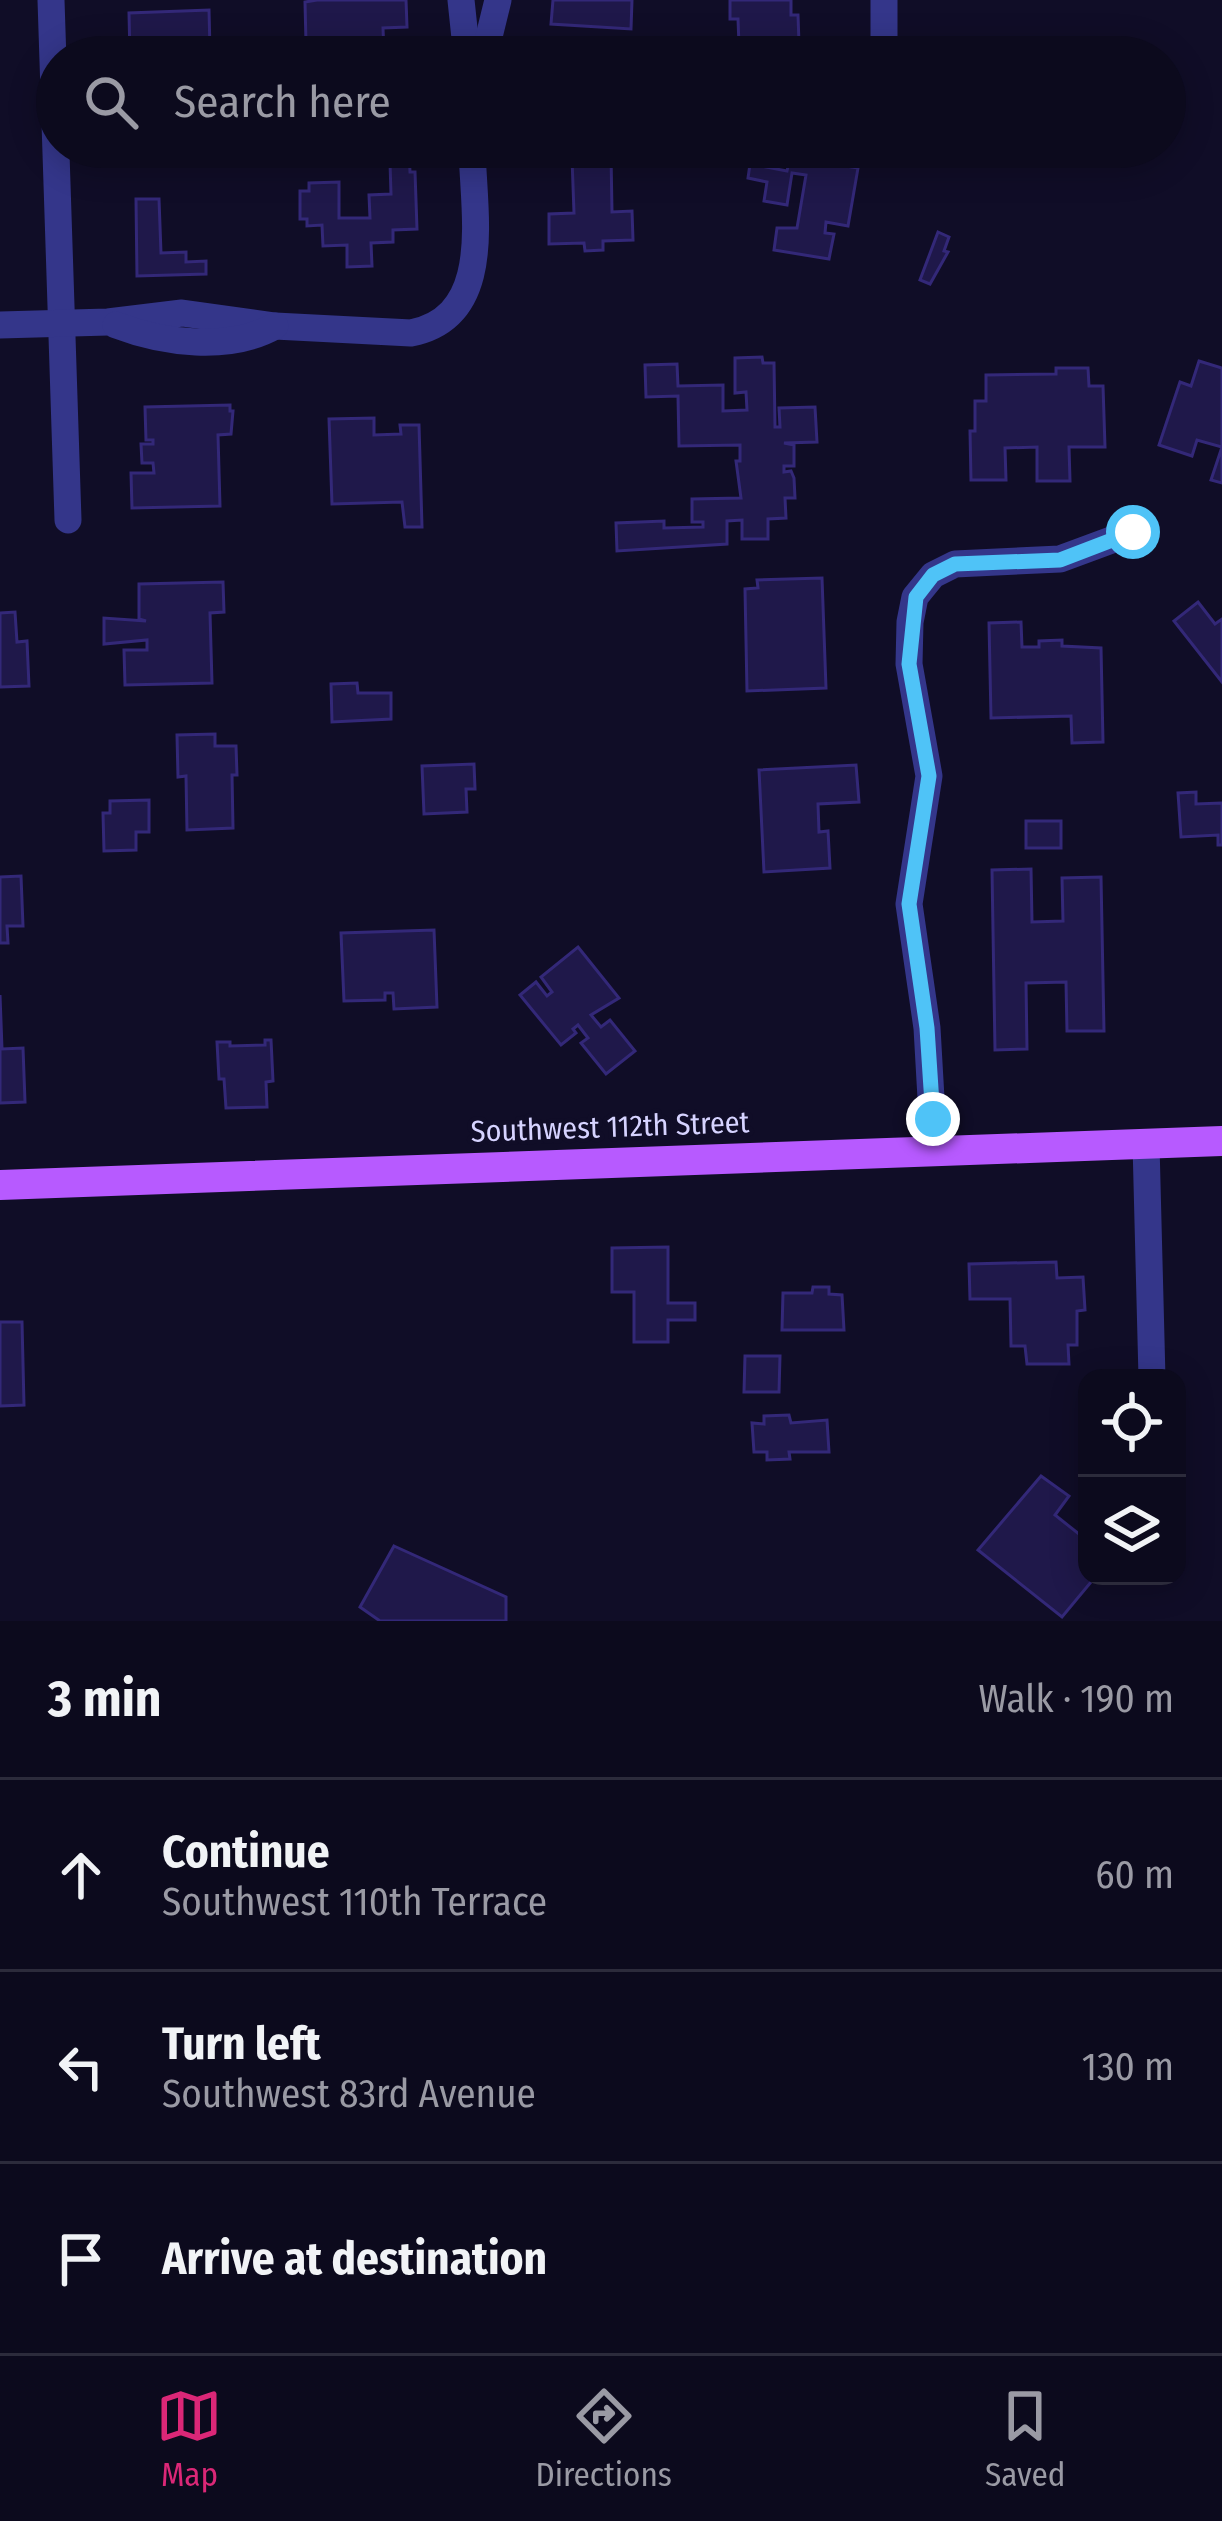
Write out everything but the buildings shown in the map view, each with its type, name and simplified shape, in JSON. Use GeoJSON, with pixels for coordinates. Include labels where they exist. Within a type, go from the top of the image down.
{"type":"FeatureCollection","features":[{"type":"Feature","properties":{"kind":"main road","name":"Southwest 112th Street"},"geometry":{"type":"LineString","coordinates":[[0,1185],[1222,1141]]}},
{"type":"Feature","properties":{"kind":"street"},"geometry":{"type":"LineString","coordinates":[[51,0],[52,36]]}},
{"type":"Feature","properties":{"kind":"street"},"geometry":{"type":"LineString","coordinates":[[461,0],[465,36]]}},
{"type":"Feature","properties":{"kind":"street"},"geometry":{"type":"LineString","coordinates":[[489,36],[498,0]]}},
{"type":"Feature","properties":{"kind":"street"},"geometry":{"type":"LineString","coordinates":[[884,0],[884,36]]}},
{"type":"Feature","properties":{"kind":"street"},"geometry":{"type":"LineString","coordinates":[[57,168],[68,520]]}},
{"type":"Feature","properties":{"kind":"street"},"geometry":{"type":"LineString","coordinates":[[0,325],[182,314],[274,326],[411,333],[445,322],[458,308],[472,275],[472,168]]}},
{"type":"Feature","properties":{"kind":"street"},"geometry":{"type":"LineString","coordinates":[[934,1151],[927,1028],[909,904],[929,776],[909,664],[912,608],[922,586],[955,564],[1060,560],[1133,532]]}},
{"type":"Feature","properties":{"kind":"street"},"geometry":{"type":"LineString","coordinates":[[1145,1144],[1152,1369]]}},
{"type":"Feature","properties":{"kind":"route"},"geometry":{"type":"LineString","coordinates":[[933,1119],[927,1028],[909,904],[929,776],[909,664],[916,597],[933,575],[955,564],[1060,560],[1133,532]]}}]}
